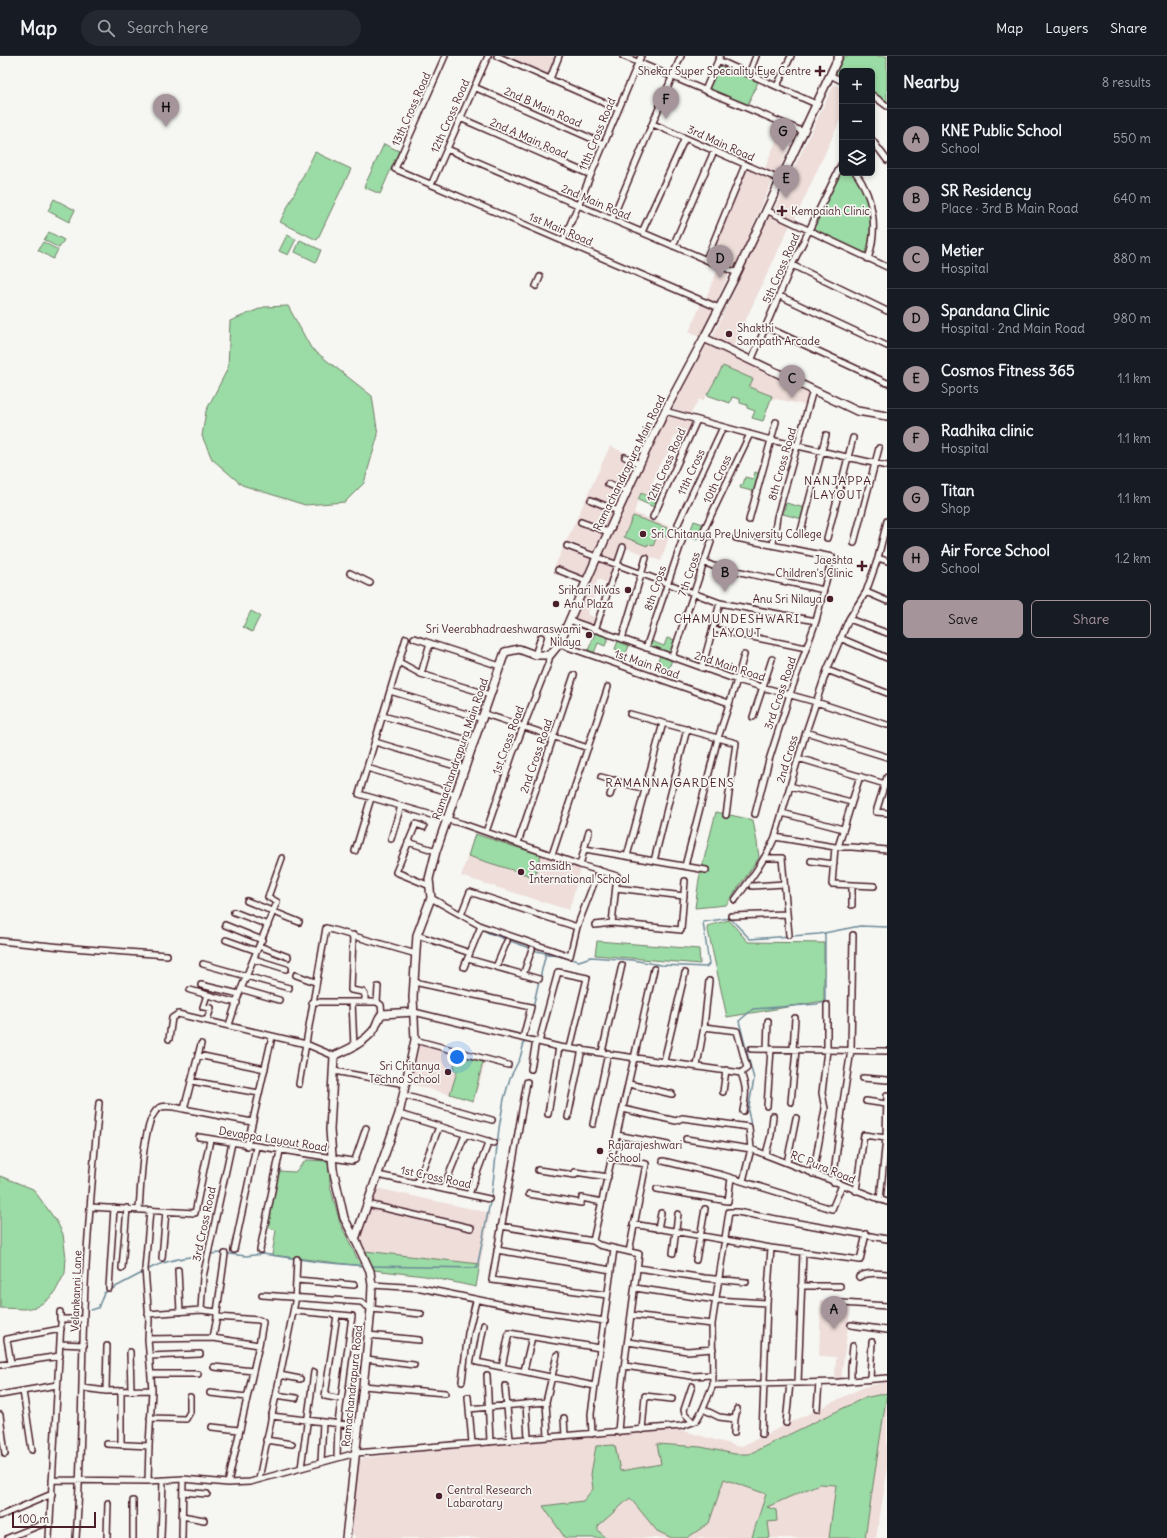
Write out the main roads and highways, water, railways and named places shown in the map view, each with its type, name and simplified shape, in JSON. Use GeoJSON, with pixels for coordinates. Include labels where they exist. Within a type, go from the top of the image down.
{"type":"FeatureCollection","features":[{"type":"Feature","properties":{"kind":"waterway"},"geometry":{"type":"LineString","coordinates":[[458,916],[489,933],[537,951],[579,961],[591,957],[632,960],[661,965],[706,967],[709,964],[703,922],[730,918],[750,939],[819,934],[860,926],[887,927]]}},
{"type":"Feature","properties":{"kind":"waterway"},"geometry":{"type":"LineString","coordinates":[[751,1125],[748,1111],[754,1079],[739,1021],[753,1009],[817,1004],[825,1002],[825,933]]}},
{"type":"Feature","properties":{"kind":"waterway"},"geometry":{"type":"LineString","coordinates":[[540,978],[546,953]]}},
{"type":"Feature","properties":{"kind":"waterway"},"geometry":{"type":"LineString","coordinates":[[533,1007],[539,981]]}},
{"type":"Feature","properties":{"kind":"waterway"},"geometry":{"type":"LineString","coordinates":[[371,1266],[477,1268],[492,1192],[499,1128],[504,1099],[510,1078],[520,1058],[525,1039]]}},
{"type":"Feature","properties":{"kind":"waterway"},"geometry":{"type":"LineString","coordinates":[[210,1254],[221,1253],[246,1256],[263,1254],[319,1262],[366,1266]]}},
{"type":"Feature","properties":{"kind":"waterway"},"geometry":{"type":"LineString","coordinates":[[147,1270],[176,1260],[207,1255]]}},
{"type":"Feature","properties":{"kind":"waterway"},"geometry":{"type":"LineString","coordinates":[[91,1310],[98,1308],[104,1293],[144,1272]]}},
{"type":"Feature","properties":{"kind":"place","name":"Shekar Super Speciality Eye Centre"},"geometry":{"type":"Point","coordinates":[820,71]}},
{"type":"Feature","properties":{"kind":"place","name":"Radhika clinic"},"geometry":{"type":"Point","coordinates":[666,119]}},
{"type":"Feature","properties":{"kind":"place","name":"Air Force School"},"geometry":{"type":"Point","coordinates":[166,127]}},
{"type":"Feature","properties":{"kind":"place","name":"Titan"},"geometry":{"type":"Point","coordinates":[783,151]}},
{"type":"Feature","properties":{"kind":"place","name":"Cosmos Fitness 365"},"geometry":{"type":"Point","coordinates":[786,198]}},
{"type":"Feature","properties":{"kind":"place","name":"Kempaiah Clinic"},"geometry":{"type":"Point","coordinates":[782,211]}},
{"type":"Feature","properties":{"kind":"place","name":"Spandana Clinic"},"geometry":{"type":"Point","coordinates":[720,278]}},
{"type":"Feature","properties":{"kind":"place","name":"Shakthi Sampath Arcade"},"geometry":{"type":"Point","coordinates":[729,334]}},
{"type":"Feature","properties":{"kind":"place","name":"Metier"},"geometry":{"type":"Point","coordinates":[792,398]}},
{"type":"Feature","properties":{"kind":"place","name":"Sri Chitanya Pre University College"},"geometry":{"type":"Point","coordinates":[643,534]}},
{"type":"Feature","properties":{"kind":"place","name":"Jaeshta Children's Clinic"},"geometry":{"type":"Point","coordinates":[862,566]}},
{"type":"Feature","properties":{"kind":"place","name":"Srihari Nivas"},"geometry":{"type":"Point","coordinates":[628,590]}},
{"type":"Feature","properties":{"kind":"place","name":"SR Residency"},"geometry":{"type":"Point","coordinates":[725,592]}},
{"type":"Feature","properties":{"kind":"place","name":"Anu Sri Nilaya"},"geometry":{"type":"Point","coordinates":[830,599]}},
{"type":"Feature","properties":{"kind":"place","name":"Anu Plaza"},"geometry":{"type":"Point","coordinates":[556,604]}},
{"type":"Feature","properties":{"kind":"place","name":"Sri Veerabhadraeshwaraswami Nilaya"},"geometry":{"type":"Point","coordinates":[589,635]}},
{"type":"Feature","properties":{"kind":"place","name":"Samsidh International School"},"geometry":{"type":"Point","coordinates":[521,872]}},
{"type":"Feature","properties":{"kind":"place","name":"Sri Chitanya Techno School"},"geometry":{"type":"Point","coordinates":[448,1072]}},
{"type":"Feature","properties":{"kind":"place","name":"Rajarajeshwari School"},"geometry":{"type":"Point","coordinates":[600,1151]}},
{"type":"Feature","properties":{"kind":"place","name":"KNE Public School"},"geometry":{"type":"Point","coordinates":[834,1329]}},
{"type":"Feature","properties":{"kind":"place","name":"Central Research Labarotary"},"geometry":{"type":"Point","coordinates":[439,1496]}},
{"type":"Feature","properties":{"kind":"district","name":"NANJAPPA LAYOUT"},"geometry":{"type":"Point","coordinates":[838,487]}},
{"type":"Feature","properties":{"kind":"district","name":"CHAMUNDESHWARI LAYOUT"},"geometry":{"type":"Point","coordinates":[737,625]}},
{"type":"Feature","properties":{"kind":"district","name":"RAMANNA GARDENS"},"geometry":{"type":"Point","coordinates":[670,782]}}]}
